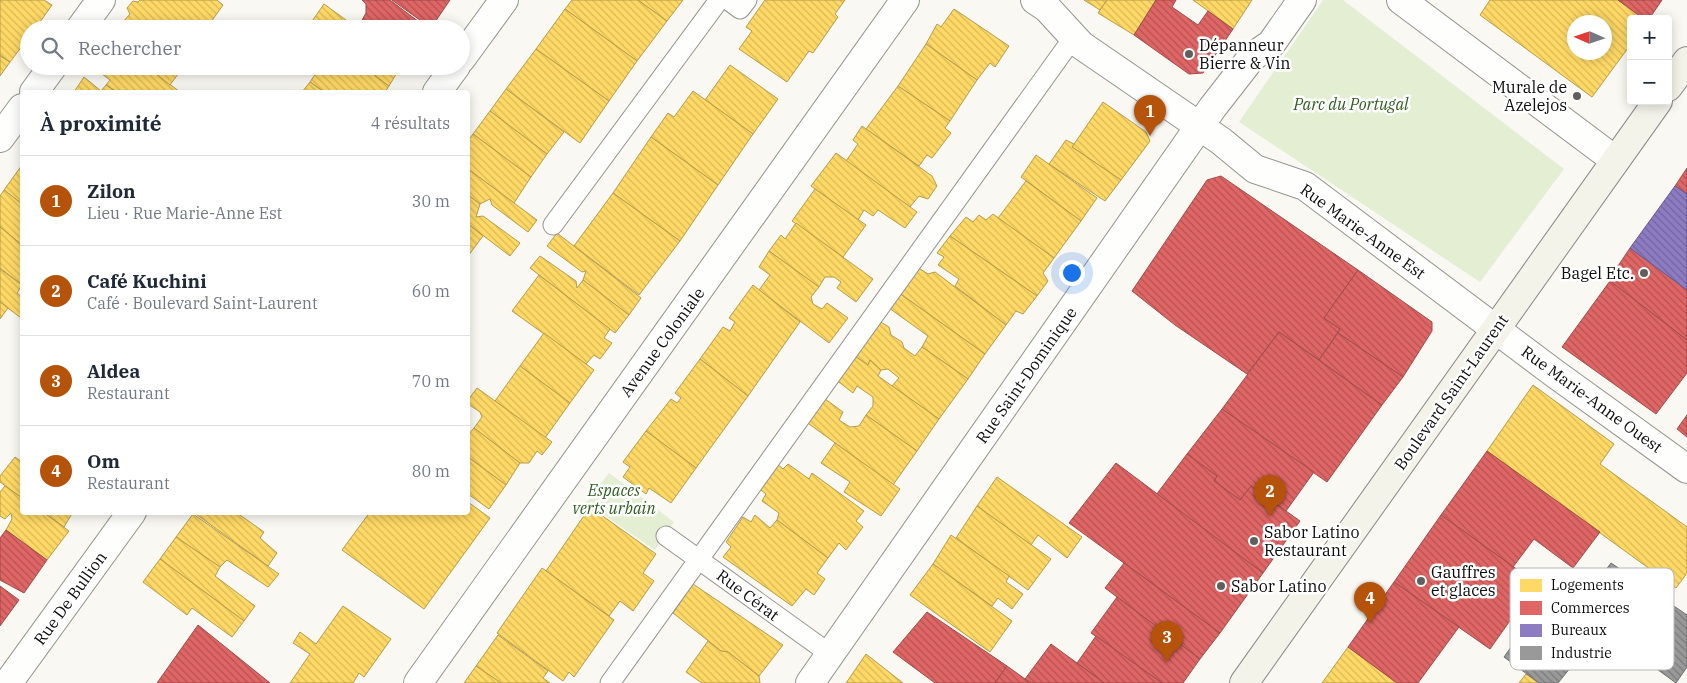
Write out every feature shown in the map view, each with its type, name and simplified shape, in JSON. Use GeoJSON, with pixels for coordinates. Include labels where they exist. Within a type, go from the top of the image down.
{"type":"FeatureCollection","features":[{"type":"Feature","properties":{"kind":"main road"},"geometry":{"type":"LineString","coordinates":[[1672,82],[1687,61]]}},
{"type":"Feature","properties":{"kind":"main road","name":"Boulevard Saint-Laurent"},"geometry":{"type":"LineString","coordinates":[[1244,683],[1655,105]]}},
{"type":"Feature","properties":{"kind":"street"},"geometry":{"type":"LineString","coordinates":[[87,20],[101,0]]}},
{"type":"Feature","properties":{"kind":"street"},"geometry":{"type":"LineString","coordinates":[[470,47],[504,0]]}},
{"type":"Feature","properties":{"kind":"street","name":"Avenue Coloniale"},"geometry":{"type":"LineString","coordinates":[[418,683],[905,0]]}},
{"type":"Feature","properties":{"kind":"street","name":"Rue Marie-Anne Est"},"geometry":{"type":"LineString","coordinates":[[1035,0],[1047,8],[1073,38],[1200,126],[1255,169],[1305,186],[1497,328]]}},
{"type":"Feature","properties":{"kind":"street","name":"Rue Saint-Dominique"},"geometry":{"type":"LineString","coordinates":[[810,683],[1200,126],[1252,57],[1271,44],[1302,0]]}},
{"type":"Feature","properties":{"kind":"street"},"geometry":{"type":"LineString","coordinates":[[1401,0],[1615,160]]}},
{"type":"Feature","properties":{"kind":"street"},"geometry":{"type":"LineString","coordinates":[[35,90],[46,75]]}},
{"type":"Feature","properties":{"kind":"street"},"geometry":{"type":"LineString","coordinates":[[438,90],[449,75]]}},
{"type":"Feature","properties":{"kind":"street"},"geometry":{"type":"LineString","coordinates":[[0,138],[20,111]]}},
{"type":"Feature","properties":{"kind":"street","name":"Rue Marie-Anne Ouest"},"geometry":{"type":"LineString","coordinates":[[1497,328],[1687,469]]}},
{"type":"Feature","properties":{"kind":"street","name":"Rue De Bullion"},"geometry":{"type":"LineString","coordinates":[[8,683],[130,515]]}},
{"type":"Feature","properties":{"kind":"lane"},"geometry":{"type":"LineString","coordinates":[[553,225],[719,0]]}},
{"type":"Feature","properties":{"kind":"lane"},"geometry":{"type":"LineString","coordinates":[[728,0],[740,9],[747,0]]}},
{"type":"Feature","properties":{"kind":"lane"},"geometry":{"type":"LineString","coordinates":[[610,683],[1073,38]]}},
{"type":"Feature","properties":{"kind":"lane","name":"Rue Cérat"},"geometry":{"type":"LineString","coordinates":[[666,536],[700,558],[830,654]]}},
{"type":"Feature","properties":{"kind":"green space","name":"Parc du Portugal"},"geometry":{"type":"Polygon","coordinates":[[[1323,0],[1343,0],[1564,169],[1480,282],[1239,122],[1323,0]]]}},
{"type":"Feature","properties":{"kind":"green space","name":"Espaces verts urbain"},"geometry":{"type":"Polygon","coordinates":[[[609,473],[674,522],[655,550],[586,503],[609,473]]]}},
{"type":"Feature","properties":{"kind":"building: Logements"},"geometry":{"type":"Polygon","coordinates":[[[0,0],[44,0],[52,5],[41,20],[20,20],[20,49],[10,62],[0,55],[0,0]]]}},
{"type":"Feature","properties":{"kind":"building: Logements"},"geometry":{"type":"Polygon","coordinates":[[[140,0],[217,0],[223,5],[212,20],[125,20],[130,14],[127,8],[133,1],[138,2],[140,0]]]}},
{"type":"Feature","properties":{"kind":"building: Logements"},"geometry":{"type":"Polygon","coordinates":[[[572,0],[638,0],[667,21],[637,61],[565,9],[572,0]]]}},
{"type":"Feature","properties":{"kind":"building: Logements"},"geometry":{"type":"Polygon","coordinates":[[[638,0],[683,0],[667,21],[638,0]]]}},
{"type":"Feature","properties":{"kind":"building: Logements"},"geometry":{"type":"Polygon","coordinates":[[[765,0],[845,0],[835,14],[838,17],[813,53],[809,51],[787,82],[739,49],[752,31],[746,27],[765,0]]]}},
{"type":"Feature","properties":{"kind":"building: Logements"},"geometry":{"type":"Polygon","coordinates":[[[1084,0],[1107,0],[1100,10],[1084,0]]]}},
{"type":"Feature","properties":{"kind":"building: Logements"},"geometry":{"type":"Polygon","coordinates":[[[1107,0],[1156,0],[1134,35],[1098,13],[1107,0]]]}},
{"type":"Feature","properties":{"kind":"building: Logements"},"geometry":{"type":"Polygon","coordinates":[[[1193,0],[1252,0],[1233,29],[1193,0]]]}},
{"type":"Feature","properties":{"kind":"building: Logements"},"geometry":{"type":"Polygon","coordinates":[[[1490,0],[1618,0],[1639,15],[1627,15],[1627,49],[1592,97],[1480,15],[1490,0]]]}},
{"type":"Feature","properties":{"kind":"building: Logements"},"geometry":{"type":"Polygon","coordinates":[[[324,4],[346,20],[313,20],[324,4]]]}},
{"type":"Feature","properties":{"kind":"building: Logements"},"geometry":{"type":"Polygon","coordinates":[[[565,9],[637,61],[609,101],[536,49],[565,9]]]}},
{"type":"Feature","properties":{"kind":"building: Logements"},"geometry":{"type":"Polygon","coordinates":[[[954,9],[1009,46],[995,67],[990,63],[977,80],[926,44],[937,24],[941,27],[954,9]]]}},
{"type":"Feature","properties":{"kind":"building: Logements"},"geometry":{"type":"Polygon","coordinates":[[[926,44],[977,80],[950,121],[898,86],[926,44]]]}},
{"type":"Feature","properties":{"kind":"building: Logements"},"geometry":{"type":"Polygon","coordinates":[[[536,49],[609,101],[580,143],[506,89],[536,49]]]}},
{"type":"Feature","properties":{"kind":"building: Logements"},"geometry":{"type":"Polygon","coordinates":[[[0,56],[10,62],[0,76],[0,56]]]}},
{"type":"Feature","properties":{"kind":"building: Logements"},"geometry":{"type":"Polygon","coordinates":[[[730,65],[778,99],[753,134],[705,100],[730,65]]]}},
{"type":"Feature","properties":{"kind":"building: Logements"},"geometry":{"type":"Polygon","coordinates":[[[103,75],[158,75],[177,90],[114,90],[106,85],[110,80],[103,75]]]}},
{"type":"Feature","properties":{"kind":"building: Logements"},"geometry":{"type":"Polygon","coordinates":[[[157,75],[177,75],[170,85],[157,75]]]}},
{"type":"Feature","properties":{"kind":"building: Logements"},"geometry":{"type":"Polygon","coordinates":[[[315,75],[374,75],[389,86],[386,90],[321,90],[310,82],[315,75]]]}},
{"type":"Feature","properties":{"kind":"building: Logements"},"geometry":{"type":"Polygon","coordinates":[[[374,75],[396,75],[389,86],[374,75]]]}},
{"type":"Feature","properties":{"kind":"building: Logements"},"geometry":{"type":"Polygon","coordinates":[[[84,77],[100,90],[75,90],[84,77]]]}},
{"type":"Feature","properties":{"kind":"building: Logements"},"geometry":{"type":"Polygon","coordinates":[[[310,82],[321,90],[304,90],[310,82]]]}},
{"type":"Feature","properties":{"kind":"building: Logements"},"geometry":{"type":"Polygon","coordinates":[[[106,85],[114,90],[102,90],[106,85]]]}},
{"type":"Feature","properties":{"kind":"building: Logements"},"geometry":{"type":"Polygon","coordinates":[[[898,86],[950,121],[945,128],[951,133],[932,158],[927,155],[919,166],[866,129],[898,86]]]}},
{"type":"Feature","properties":{"kind":"building: Logements"},"geometry":{"type":"Polygon","coordinates":[[[506,89],[564,132],[547,154],[490,111],[506,89]]]}},
{"type":"Feature","properties":{"kind":"building: Logements"},"geometry":{"type":"Polygon","coordinates":[[[693,91],[753,134],[718,185],[651,137],[668,113],[674,117],[693,91]]]}},
{"type":"Feature","properties":{"kind":"building: Logements"},"geometry":{"type":"Polygon","coordinates":[[[1103,102],[1146,132],[1150,141],[1121,180],[1072,147],[1103,102]]]}},
{"type":"Feature","properties":{"kind":"building: Logements"},"geometry":{"type":"Polygon","coordinates":[[[490,111],[547,154],[531,177],[473,134],[490,111]]]}},
{"type":"Feature","properties":{"kind":"building: Logements"},"geometry":{"type":"Polygon","coordinates":[[[862,126],[932,176],[937,186],[928,199],[919,196],[910,207],[846,161],[858,144],[853,140],[862,126]]]}},
{"type":"Feature","properties":{"kind":"building: Logements"},"geometry":{"type":"Polygon","coordinates":[[[473,134],[531,177],[514,203],[470,170],[470,138],[473,134]]]}},
{"type":"Feature","properties":{"kind":"building: Logements"},"geometry":{"type":"Polygon","coordinates":[[[651,137],[718,185],[680,241],[613,193],[651,137]]]}},
{"type":"Feature","properties":{"kind":"building: Logements"},"geometry":{"type":"Polygon","coordinates":[[[1066,140],[1074,144],[1072,147],[1121,180],[1105,201],[1049,164],[1066,140]]]}},
{"type":"Feature","properties":{"kind":"building: Logements"},"geometry":{"type":"Polygon","coordinates":[[[836,153],[917,212],[905,228],[878,210],[873,216],[864,210],[858,220],[811,186],[836,153]]]}},
{"type":"Feature","properties":{"kind":"building: Logements"},"geometry":{"type":"Polygon","coordinates":[[[1036,155],[1097,198],[1081,221],[1021,177],[1036,155]]]}},
{"type":"Feature","properties":{"kind":"building: Logements"},"geometry":{"type":"Polygon","coordinates":[[[20,168],[20,202],[4,190],[20,168]]]}},
{"type":"Feature","properties":{"kind":"building: Logements"},"geometry":{"type":"Polygon","coordinates":[[[470,170],[537,220],[528,232],[492,205],[490,199],[480,204],[470,196],[470,170]]]}},
{"type":"Feature","properties":{"kind":"building: Logements"},"geometry":{"type":"Polygon","coordinates":[[[1026,181],[1081,221],[1054,258],[998,218],[1026,181]]]}},
{"type":"Feature","properties":{"kind":"building: Logements"},"geometry":{"type":"Polygon","coordinates":[[[815,189],[866,225],[843,257],[792,221],[815,189]]]}},
{"type":"Feature","properties":{"kind":"building: Logements"},"geometry":{"type":"Polygon","coordinates":[[[4,190],[20,202],[20,243],[0,227],[0,196],[4,190]]]}},
{"type":"Feature","properties":{"kind":"building: Logements"},"geometry":{"type":"Polygon","coordinates":[[[613,193],[680,241],[639,295],[574,246],[613,193]]]}},
{"type":"Feature","properties":{"kind":"building: Logements"},"geometry":{"type":"Polygon","coordinates":[[[470,196],[480,204],[476,217],[483,216],[520,243],[510,256],[470,226],[470,196]]]}},
{"type":"Feature","properties":{"kind":"building: Logements"},"geometry":{"type":"Polygon","coordinates":[[[993,214],[1054,258],[1043,273],[1048,281],[1037,296],[950,236],[966,217],[973,222],[979,215],[986,220],[993,214]]]}},
{"type":"Feature","properties":{"kind":"building: Logements"},"geometry":{"type":"Polygon","coordinates":[[[796,223],[873,279],[856,302],[837,288],[841,282],[834,277],[825,277],[819,287],[769,251],[781,235],[785,239],[796,223]]]}},
{"type":"Feature","properties":{"kind":"building: Logements"},"geometry":{"type":"Polygon","coordinates":[[[470,226],[483,236],[470,253],[470,226]]]}},
{"type":"Feature","properties":{"kind":"building: Logements"},"geometry":{"type":"Polygon","coordinates":[[[0,227],[20,243],[20,283],[0,268],[0,227]]]}},
{"type":"Feature","properties":{"kind":"building: Logements"},"geometry":{"type":"Polygon","coordinates":[[[557,233],[641,298],[629,315],[583,280],[586,271],[582,272],[547,246],[557,233]]]}},
{"type":"Feature","properties":{"kind":"building: Logements"},"geometry":{"type":"Polygon","coordinates":[[[950,236],[1037,296],[1023,314],[1016,311],[1006,325],[955,286],[959,279],[938,265],[944,257],[937,253],[950,236]]]}},
{"type":"Feature","properties":{"kind":"building: Logements"},"geometry":{"type":"Polygon","coordinates":[[[769,251],[819,287],[811,297],[813,304],[822,309],[827,303],[848,318],[829,343],[759,290],[770,275],[759,267],[769,251]]]}},
{"type":"Feature","properties":{"kind":"building: Logements"},"geometry":{"type":"Polygon","coordinates":[[[540,256],[576,281],[577,288],[583,280],[629,315],[615,333],[530,268],[540,256]]]}},
{"type":"Feature","properties":{"kind":"building: Logements"},"geometry":{"type":"Polygon","coordinates":[[[917,267],[928,274],[935,272],[1006,325],[985,354],[899,293],[917,267]]]}},
{"type":"Feature","properties":{"kind":"building: Logements"},"geometry":{"type":"Polygon","coordinates":[[[0,269],[20,284],[17,293],[20,295],[20,317],[0,302],[0,269]]]}},
{"type":"Feature","properties":{"kind":"building: Logements"},"geometry":{"type":"Polygon","coordinates":[[[539,275],[610,329],[604,338],[612,343],[600,359],[594,355],[586,364],[512,311],[539,275]]]}},
{"type":"Feature","properties":{"kind":"building: Logements"},"geometry":{"type":"Polygon","coordinates":[[[753,285],[800,322],[748,396],[700,359],[723,327],[730,331],[735,322],[729,318],[753,285]]]}},
{"type":"Feature","properties":{"kind":"building: Logements"},"geometry":{"type":"Polygon","coordinates":[[[899,293],[985,354],[968,379],[922,347],[928,336],[889,308],[899,293]]]}},
{"type":"Feature","properties":{"kind":"building: Logements"},"geometry":{"type":"Polygon","coordinates":[[[0,302],[8,308],[0,319],[0,302]]]}},
{"type":"Feature","properties":{"kind":"building: Logements"},"geometry":{"type":"Polygon","coordinates":[[[877,320],[889,327],[891,335],[902,342],[904,348],[915,356],[922,347],[968,379],[939,419],[892,386],[899,378],[888,369],[881,370],[870,360],[868,365],[853,355],[877,320]]]}},
{"type":"Feature","properties":{"kind":"building: Logements"},"geometry":{"type":"Polygon","coordinates":[[[544,333],[594,370],[570,403],[520,366],[544,333]]]}},
{"type":"Feature","properties":{"kind":"building: Logements"},"geometry":{"type":"Polygon","coordinates":[[[853,355],[868,365],[870,360],[881,370],[878,376],[939,419],[917,451],[866,415],[873,406],[873,397],[857,386],[853,393],[835,379],[853,355]]]}},
{"type":"Feature","properties":{"kind":"building: Logements"},"geometry":{"type":"Polygon","coordinates":[[[700,359],[748,396],[696,468],[646,431],[671,399],[677,403],[681,398],[675,393],[700,359]]]}},
{"type":"Feature","properties":{"kind":"building: Logements"},"geometry":{"type":"Polygon","coordinates":[[[520,366],[570,403],[545,438],[495,401],[520,366]]]}},
{"type":"Feature","properties":{"kind":"building: Logements"},"geometry":{"type":"Polygon","coordinates":[[[1533,385],[1614,444],[1600,464],[1687,527],[1687,573],[1676,588],[1674,587],[1674,568],[1648,568],[1487,451],[1533,385]]]}},
{"type":"Feature","properties":{"kind":"building: Logements"},"geometry":{"type":"Polygon","coordinates":[[[477,388],[552,442],[542,455],[537,451],[529,463],[520,463],[474,428],[482,417],[480,412],[470,405],[470,397],[477,388]]]}},
{"type":"Feature","properties":{"kind":"building: Logements"},"geometry":{"type":"Polygon","coordinates":[[[821,396],[843,412],[839,420],[850,427],[859,426],[866,415],[917,451],[893,485],[805,421],[821,396]]]}},
{"type":"Feature","properties":{"kind":"building: Logements"},"geometry":{"type":"Polygon","coordinates":[[[474,428],[520,463],[506,485],[470,458],[470,433],[474,428]]]}},
{"type":"Feature","properties":{"kind":"building: Logements"},"geometry":{"type":"Polygon","coordinates":[[[646,431],[696,468],[671,503],[649,488],[646,494],[623,477],[630,467],[623,462],[646,431]]]}},
{"type":"Feature","properties":{"kind":"building: Logements"},"geometry":{"type":"Polygon","coordinates":[[[835,443],[900,489],[881,516],[844,492],[850,482],[821,463],[835,443]]]}},
{"type":"Feature","properties":{"kind":"building: Logements"},"geometry":{"type":"Polygon","coordinates":[[[15,457],[20,461],[20,497],[0,482],[0,476],[15,457]]]}},
{"type":"Feature","properties":{"kind":"building: Logements"},"geometry":{"type":"Polygon","coordinates":[[[470,458],[506,485],[489,509],[470,495],[470,458]]]}},
{"type":"Feature","properties":{"kind":"building: Logements"},"geometry":{"type":"Polygon","coordinates":[[[775,462],[783,469],[788,464],[809,479],[812,473],[864,511],[856,521],[863,527],[846,550],[839,543],[828,558],[777,520],[779,513],[762,501],[766,494],[757,487],[775,462]]]}},
{"type":"Feature","properties":{"kind":"building: Logements"},"geometry":{"type":"Polygon","coordinates":[[[997,477],[1082,537],[1067,558],[1038,535],[1031,545],[977,506],[997,477]]]}},
{"type":"Feature","properties":{"kind":"building: Logements"},"geometry":{"type":"Polygon","coordinates":[[[5,486],[20,497],[20,515],[47,515],[69,531],[47,560],[6,530],[12,519],[11,513],[5,519],[0,516],[0,492],[5,486]]]}},
{"type":"Feature","properties":{"kind":"building: Logements"},"geometry":{"type":"Polygon","coordinates":[[[470,503],[490,518],[424,609],[342,550],[368,515],[470,515],[470,503]]]}},
{"type":"Feature","properties":{"kind":"building: Logements"},"geometry":{"type":"Polygon","coordinates":[[[977,506],[1051,559],[1028,590],[956,538],[977,506]]]}},
{"type":"Feature","properties":{"kind":"building: Logements"},"geometry":{"type":"Polygon","coordinates":[[[590,507],[656,554],[643,573],[654,581],[633,611],[620,601],[609,616],[546,571],[590,507]]]}},
{"type":"Feature","properties":{"kind":"building: Logements"},"geometry":{"type":"Polygon","coordinates":[[[47,515],[71,515],[64,527],[47,515]]]}},
{"type":"Feature","properties":{"kind":"building: Logements"},"geometry":{"type":"Polygon","coordinates":[[[192,515],[194,515],[279,574],[268,587],[227,560],[220,567],[176,537],[192,515]]]}},
{"type":"Feature","properties":{"kind":"building: Logements"},"geometry":{"type":"Polygon","coordinates":[[[197,515],[240,515],[264,532],[260,538],[277,553],[268,566],[197,515]]]}},
{"type":"Feature","properties":{"kind":"building: Logements"},"geometry":{"type":"Polygon","coordinates":[[[755,515],[770,528],[777,520],[828,558],[817,573],[825,579],[814,595],[806,589],[792,606],[723,557],[731,547],[726,542],[743,517],[751,522],[755,515]]]}},
{"type":"Feature","properties":{"kind":"building: Logements"},"geometry":{"type":"Polygon","coordinates":[[[951,535],[1009,576],[1006,582],[1023,594],[1012,609],[998,598],[992,606],[933,564],[951,535]]]}},
{"type":"Feature","properties":{"kind":"building: Logements"},"geometry":{"type":"Polygon","coordinates":[[[176,537],[220,567],[215,576],[255,606],[244,621],[160,559],[176,537]]]}},
{"type":"Feature","properties":{"kind":"building: Logements"},"geometry":{"type":"Polygon","coordinates":[[[160,559],[244,621],[232,637],[192,608],[187,615],[143,582],[160,559]]]}},
{"type":"Feature","properties":{"kind":"building: Logements"},"geometry":{"type":"Polygon","coordinates":[[[933,564],[1012,621],[990,652],[910,595],[933,564]]]}},
{"type":"Feature","properties":{"kind":"building: Logements"},"geometry":{"type":"Polygon","coordinates":[[[542,568],[614,620],[574,677],[569,672],[563,681],[497,633],[542,568]]]}},
{"type":"Feature","properties":{"kind":"building: Logements"},"geometry":{"type":"Polygon","coordinates":[[[693,584],[783,645],[759,676],[728,652],[721,651],[673,613],[693,584]]]}},
{"type":"Feature","properties":{"kind":"building: Logements"},"geometry":{"type":"Polygon","coordinates":[[[343,606],[391,639],[364,677],[359,673],[353,683],[290,683],[310,654],[293,643],[300,632],[316,644],[343,606]]]}},
{"type":"Feature","properties":{"kind":"building: Logements"},"geometry":{"type":"Polygon","coordinates":[[[498,635],[548,671],[543,678],[550,683],[501,683],[476,666],[498,635]]]}},
{"type":"Feature","properties":{"kind":"building: Logements"},"geometry":{"type":"Polygon","coordinates":[[[708,641],[721,651],[728,652],[759,676],[760,683],[702,683],[686,672],[708,641]]]}},
{"type":"Feature","properties":{"kind":"building: Logements"},"geometry":{"type":"Polygon","coordinates":[[[1348,647],[1397,683],[1322,683],[1348,647]]]}},
{"type":"Feature","properties":{"kind":"building: Logements"},"geometry":{"type":"Polygon","coordinates":[[[866,654],[903,683],[846,683],[866,654]]]}},
{"type":"Feature","properties":{"kind":"building: Logements"},"geometry":{"type":"Polygon","coordinates":[[[476,666],[501,683],[464,683],[476,666]]]}},
{"type":"Feature","properties":{"kind":"building: Logements"},"geometry":{"type":"Polygon","coordinates":[[[1526,674],[1539,683],[1519,683],[1526,674]]]}},
{"type":"Feature","properties":{"kind":"building: Commerces"},"geometry":{"type":"Polygon","coordinates":[[[362,0],[390,0],[416,20],[362,20],[366,13],[366,4],[362,0]]]}},
{"type":"Feature","properties":{"kind":"building: Commerces"},"geometry":{"type":"Polygon","coordinates":[[[392,0],[450,0],[436,20],[420,20],[392,0]]]}},
{"type":"Feature","properties":{"kind":"building: Commerces"},"geometry":{"type":"Polygon","coordinates":[[[1156,0],[1176,0],[1172,7],[1198,25],[1208,11],[1233,29],[1203,73],[1189,74],[1134,35],[1156,0]]]}},
{"type":"Feature","properties":{"kind":"building: Commerces"},"geometry":{"type":"Polygon","coordinates":[[[1618,0],[1662,0],[1652,15],[1639,15],[1618,0]]]}},
{"type":"Feature","properties":{"kind":"building: Commerces"},"geometry":{"type":"Polygon","coordinates":[[[1687,168],[1687,194],[1675,186],[1687,168]]]}},
{"type":"Feature","properties":{"kind":"building: Commerces"},"geometry":{"type":"Polygon","coordinates":[[[1221,176],[1358,270],[1324,318],[1340,329],[1319,360],[1279,332],[1247,374],[1175,325],[1132,291],[1207,180],[1221,176]]]}},
{"type":"Feature","properties":{"kind":"building: Commerces"},"geometry":{"type":"Polygon","coordinates":[[[1630,248],[1687,290],[1687,340],[1610,281],[1607,276],[1613,268],[1618,266],[1630,248]]]}},
{"type":"Feature","properties":{"kind":"building: Commerces"},"geometry":{"type":"Polygon","coordinates":[[[1358,270],[1432,322],[1432,331],[1403,377],[1338,333],[1340,329],[1324,318],[1358,270]]]}},
{"type":"Feature","properties":{"kind":"building: Commerces"},"geometry":{"type":"Polygon","coordinates":[[[1610,281],[1687,340],[1687,373],[1656,414],[1562,347],[1610,281]]]}},
{"type":"Feature","properties":{"kind":"building: Commerces"},"geometry":{"type":"Polygon","coordinates":[[[1279,332],[1382,405],[1327,482],[1222,409],[1279,332]]]}},
{"type":"Feature","properties":{"kind":"building: Commerces"},"geometry":{"type":"Polygon","coordinates":[[[1338,333],[1403,377],[1382,405],[1319,360],[1338,333]]]}},
{"type":"Feature","properties":{"kind":"building: Commerces"},"geometry":{"type":"Polygon","coordinates":[[[1222,409],[1314,472],[1286,511],[1251,486],[1240,500],[1214,481],[1217,476],[1187,454],[1222,409]]]}},
{"type":"Feature","properties":{"kind":"building: Commerces"},"geometry":{"type":"Polygon","coordinates":[[[1687,415],[1687,437],[1677,429],[1687,415]]]}},
{"type":"Feature","properties":{"kind":"building: Commerces"},"geometry":{"type":"Polygon","coordinates":[[[1487,451],[1600,532],[1573,568],[1534,539],[1513,567],[1441,515],[1487,451]]]}},
{"type":"Feature","properties":{"kind":"building: Commerces"},"geometry":{"type":"Polygon","coordinates":[[[1187,454],[1217,476],[1214,481],[1240,500],[1251,486],[1300,521],[1263,573],[1156,495],[1187,454]]]}},
{"type":"Feature","properties":{"kind":"building: Commerces"},"geometry":{"type":"Polygon","coordinates":[[[1116,463],[1263,573],[1220,633],[1069,523],[1116,463]]]}},
{"type":"Feature","properties":{"kind":"building: Commerces"},"geometry":{"type":"Polygon","coordinates":[[[1441,515],[1515,568],[1510,568],[1510,621],[1490,649],[1394,582],[1441,515]]]}},
{"type":"Feature","properties":{"kind":"building: Commerces"},"geometry":{"type":"Polygon","coordinates":[[[6,530],[47,560],[24,593],[0,580],[0,538],[6,530]]]}},
{"type":"Feature","properties":{"kind":"building: Commerces"},"geometry":{"type":"Polygon","coordinates":[[[1124,563],[1220,633],[1200,659],[1105,588],[1124,563]]]}},
{"type":"Feature","properties":{"kind":"building: Commerces"},"geometry":{"type":"Polygon","coordinates":[[[1394,582],[1459,627],[1418,683],[1397,683],[1348,647],[1394,582]]]}},
{"type":"Feature","properties":{"kind":"building: Commerces"},"geometry":{"type":"Polygon","coordinates":[[[0,586],[19,600],[0,626],[0,586]]]}},
{"type":"Feature","properties":{"kind":"building: Commerces"},"geometry":{"type":"Polygon","coordinates":[[[1117,597],[1200,659],[1183,683],[1162,683],[1091,633],[1117,597]]]}},
{"type":"Feature","properties":{"kind":"building: Commerces"},"geometry":{"type":"Polygon","coordinates":[[[927,612],[1007,666],[995,683],[935,683],[893,652],[927,612]]]}},
{"type":"Feature","properties":{"kind":"building: Commerces"},"geometry":{"type":"Polygon","coordinates":[[[198,625],[270,683],[157,683],[198,625]]]}},
{"type":"Feature","properties":{"kind":"building: Commerces"},"geometry":{"type":"Polygon","coordinates":[[[1096,636],[1162,683],[1104,683],[1077,663],[1096,636]]]}},
{"type":"Feature","properties":{"kind":"building: Commerces"},"geometry":{"type":"Polygon","coordinates":[[[1051,644],[1104,683],[1031,683],[1025,679],[1051,644]]]}},
{"type":"Feature","properties":{"kind":"building: Commerces"},"geometry":{"type":"Polygon","coordinates":[[[1007,666],[1025,679],[1031,683],[995,683],[1007,666]]]}},
{"type":"Feature","properties":{"kind":"building: Bureaux"},"geometry":{"type":"Polygon","coordinates":[[[1675,186],[1687,194],[1687,290],[1630,248],[1675,186]]]}},
{"type":"Feature","properties":{"kind":"building: Industrie"},"geometry":{"type":"Polygon","coordinates":[[[1611,563],[1618,568],[1607,568],[1611,563]]]}},
{"type":"Feature","properties":{"kind":"building: Industrie"},"geometry":{"type":"Polygon","coordinates":[[[1674,606],[1687,615],[1687,667],[1676,683],[1658,670],[1674,670],[1674,606]]]}},
{"type":"Feature","properties":{"kind":"building: Industrie"},"geometry":{"type":"Polygon","coordinates":[[[1510,649],[1510,661],[1504,657],[1510,649]]]}},
{"type":"Feature","properties":{"kind":"building: Industrie"},"geometry":{"type":"Polygon","coordinates":[[[1522,670],[1569,670],[1558,683],[1539,683],[1522,670]]]}},
{"type":"Feature","properties":{"kind":"place","name":"Dépanneur Bierre & Vin"},"geometry":{"type":"Point","coordinates":[1189,54]}},
{"type":"Feature","properties":{"kind":"place","name":"Murale de Azelejos"},"geometry":{"type":"Point","coordinates":[1577,96]}},
{"type":"Feature","properties":{"kind":"place","name":"Zilon"},"geometry":{"type":"Point","coordinates":[1150,136]}},
{"type":"Feature","properties":{"kind":"place","name":"Bagel Etc."},"geometry":{"type":"Point","coordinates":[1644,273]}},
{"type":"Feature","properties":{"kind":"place","name":"Café Kuchini"},"geometry":{"type":"Point","coordinates":[1270,516]}},
{"type":"Feature","properties":{"kind":"place","name":"Sabor Latino Restaurant"},"geometry":{"type":"Point","coordinates":[1254,541]}},
{"type":"Feature","properties":{"kind":"place","name":"Gauffres et glaces"},"geometry":{"type":"Point","coordinates":[1421,581]}},
{"type":"Feature","properties":{"kind":"place","name":"Sabor Latino"},"geometry":{"type":"Point","coordinates":[1221,586]}},
{"type":"Feature","properties":{"kind":"place","name":"Om"},"geometry":{"type":"Point","coordinates":[1370,623]}},
{"type":"Feature","properties":{"kind":"place","name":"Aldea"},"geometry":{"type":"Point","coordinates":[1167,662]}}]}
